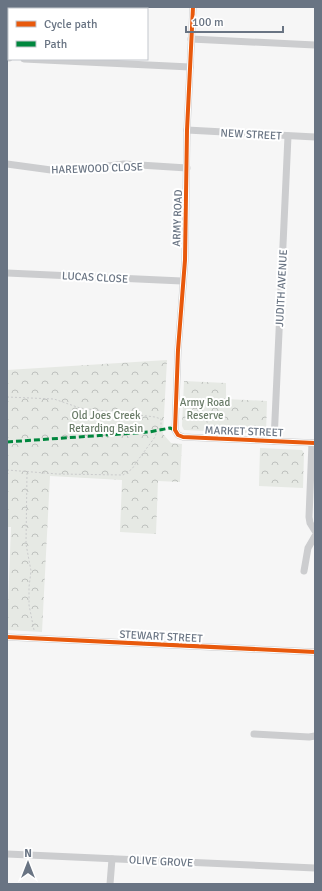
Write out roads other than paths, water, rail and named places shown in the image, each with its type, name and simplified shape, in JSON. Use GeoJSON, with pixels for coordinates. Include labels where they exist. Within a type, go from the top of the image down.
{"type":"FeatureCollection","features":[{"type":"Feature","properties":{"kind":"street","name":"ARMY ROAD"},"geometry":{"type":"LineString","coordinates":[[175,430],[184,260],[187,130],[193,7]]}},
{"type":"Feature","properties":{"kind":"street"},"geometry":{"type":"LineString","coordinates":[[191,39],[315,45]]}},
{"type":"Feature","properties":{"kind":"street"},"geometry":{"type":"LineString","coordinates":[[45,60],[190,67]]}},
{"type":"Feature","properties":{"kind":"street","name":"NEW STREET"},"geometry":{"type":"LineString","coordinates":[[187,130],[315,137]]}},
{"type":"Feature","properties":{"kind":"street","name":"JUDITH AVENUE"},"geometry":{"type":"LineString","coordinates":[[274,441],[288,136]]}},
{"type":"Feature","properties":{"kind":"street","name":"HAREWOOD CLOSE"},"geometry":{"type":"LineString","coordinates":[[7,164],[67,171],[124,164],[187,168]]}},
{"type":"Feature","properties":{"kind":"street","name":"LUCAS CLOSE"},"geometry":{"type":"LineString","coordinates":[[7,273],[182,281]]}},
{"type":"Feature","properties":{"kind":"street","name":"MARKET STREET"},"geometry":{"type":"LineString","coordinates":[[175,430],[178,435],[183,437],[314,443]]}},
{"type":"Feature","properties":{"kind":"street"},"geometry":{"type":"LineString","coordinates":[[314,443],[309,517],[310,523],[315,531]]}},
{"type":"Feature","properties":{"kind":"street"},"geometry":{"type":"LineString","coordinates":[[304,571],[308,548],[315,536]]}},
{"type":"Feature","properties":{"kind":"street","name":"STEWART STREET"},"geometry":{"type":"LineString","coordinates":[[7,637],[315,652]]}},
{"type":"Feature","properties":{"kind":"street"},"geometry":{"type":"LineString","coordinates":[[254,734],[315,736]]}},
{"type":"Feature","properties":{"kind":"street","name":"OLIVE GROVE"},"geometry":{"type":"LineString","coordinates":[[7,854],[315,868]]}},
{"type":"Feature","properties":{"kind":"street"},"geometry":{"type":"LineString","coordinates":[[110,884],[112,859]]}},
{"type":"Feature","properties":{"kind":"park label","name":"Army Road Reserve"},"geometry":{"type":"Point","coordinates":[205,408]}},
{"type":"Feature","properties":{"kind":"park label","name":"Old Joes Creek Retarding Basin"},"geometry":{"type":"Point","coordinates":[106,421]}}]}
